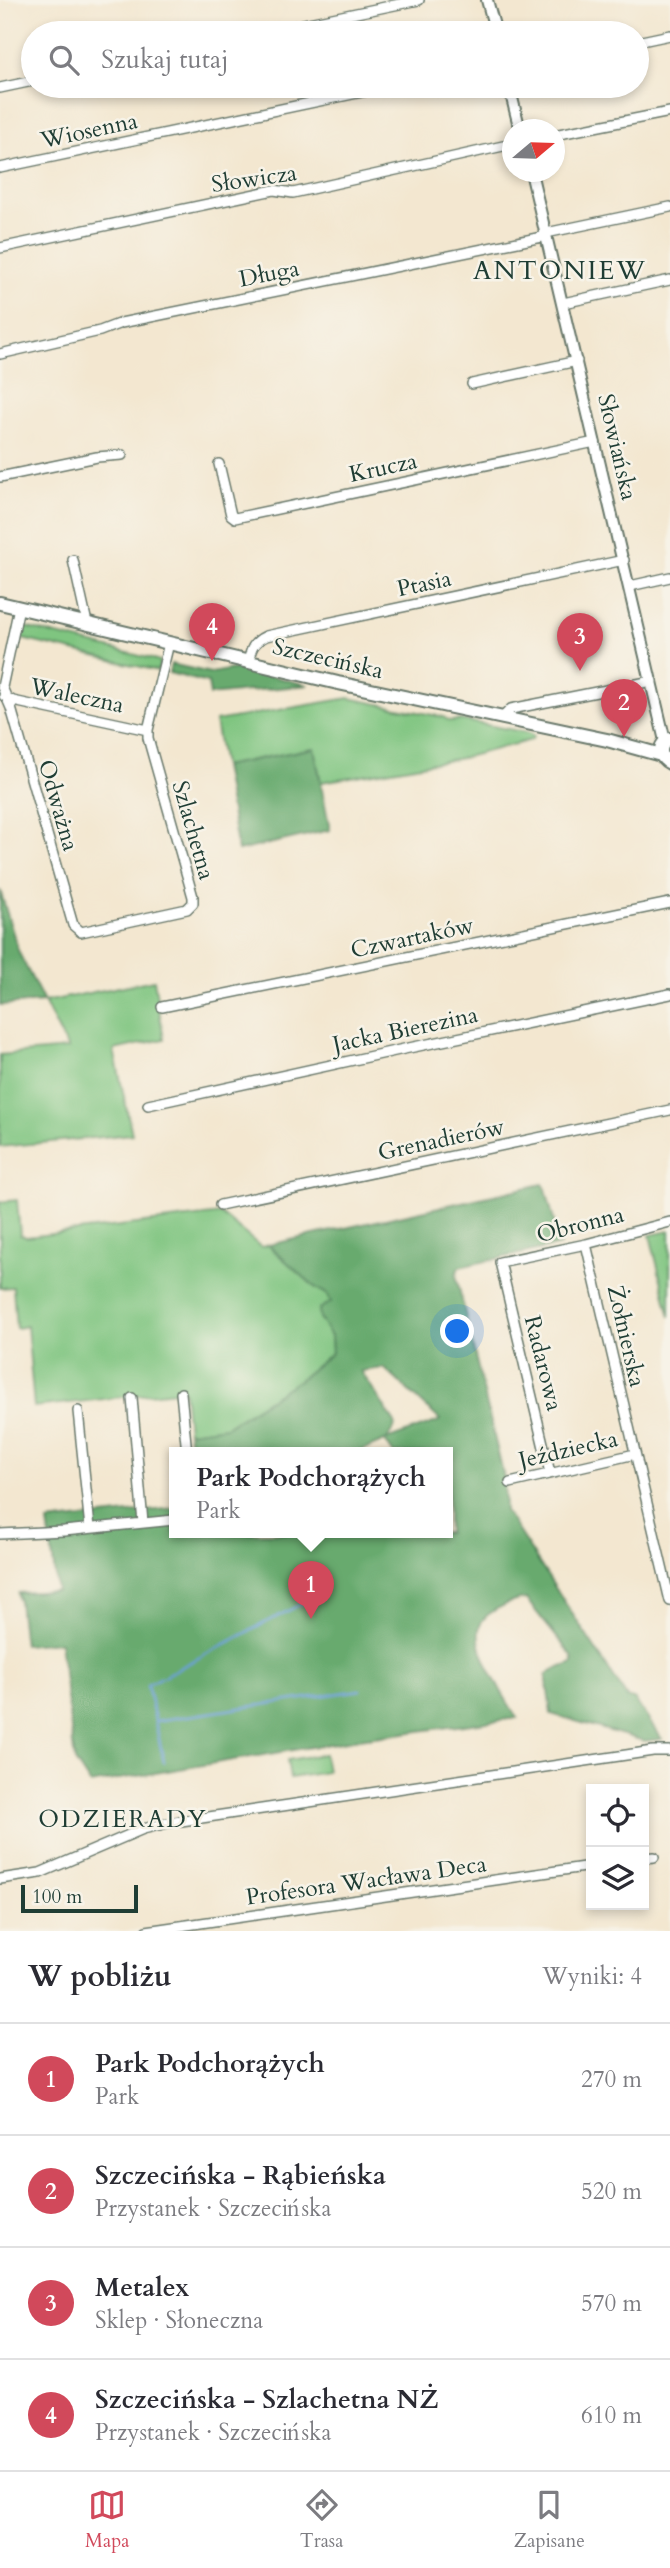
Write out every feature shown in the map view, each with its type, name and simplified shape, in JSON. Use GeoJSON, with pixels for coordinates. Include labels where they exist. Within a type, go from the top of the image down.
{"type":"FeatureCollection","features":[{"type":"Feature","properties":{"kind":"main road","name":"Szczecińska"},"geometry":{"type":"LineString","coordinates":[[0,603],[248,662],[502,718],[665,749]]}},
{"type":"Feature","properties":{"kind":"street"},"geometry":{"type":"LineString","coordinates":[[318,21],[419,0]]}},
{"type":"Feature","properties":{"kind":"street"},"geometry":{"type":"LineString","coordinates":[[487,0],[493,21]]}},
{"type":"Feature","properties":{"kind":"street"},"geometry":{"type":"LineString","coordinates":[[649,40],[670,35]]}},
{"type":"Feature","properties":{"kind":"street"},"geometry":{"type":"LineString","coordinates":[[0,88],[21,84]]}},
{"type":"Feature","properties":{"kind":"street","name":"Wiosenna"},"geometry":{"type":"LineString","coordinates":[[0,168],[334,98]]}},
{"type":"Feature","properties":{"kind":"street"},"geometry":{"type":"LineString","coordinates":[[512,98],[517,119]]}},
{"type":"Feature","properties":{"kind":"street"},"geometry":{"type":"LineString","coordinates":[[565,133],[670,112]]}},
{"type":"Feature","properties":{"kind":"street","name":"Słowicza"},"geometry":{"type":"LineString","coordinates":[[0,248],[274,190],[293,192],[502,146]]}},
{"type":"Feature","properties":{"kind":"street","name":"Słowiańska"},"geometry":{"type":"LineString","coordinates":[[534,182],[624,560],[665,749]]}},
{"type":"Feature","properties":{"kind":"street","name":"Długa"},"geometry":{"type":"LineString","coordinates":[[0,354],[100,331],[121,323],[670,207]]}},
{"type":"Feature","properties":{"kind":"street"},"geometry":{"type":"LineString","coordinates":[[563,303],[670,280]]}},
{"type":"Feature","properties":{"kind":"street"},"geometry":{"type":"LineString","coordinates":[[472,384],[577,361]]}},
{"type":"Feature","properties":{"kind":"street","name":"Krucza"},"geometry":{"type":"LineString","coordinates":[[219,464],[234,518],[595,442]]}},
{"type":"Feature","properties":{"kind":"street"},"geometry":{"type":"LineString","coordinates":[[0,477],[122,454]]}},
{"type":"Feature","properties":{"kind":"street"},"geometry":{"type":"LineString","coordinates":[[73,560],[87,623]]}},
{"type":"Feature","properties":{"kind":"street","name":"Ptasia"},"geometry":{"type":"LineString","coordinates":[[248,662],[251,648],[257,640],[265,636],[624,560]]}},
{"type":"Feature","properties":{"kind":"street"},"geometry":{"type":"LineString","coordinates":[[630,586],[670,577]]}},
{"type":"Feature","properties":{"kind":"street"},"geometry":{"type":"LineString","coordinates":[[2,696],[19,607]]}},
{"type":"Feature","properties":{"kind":"street","name":"Szlachetna"},"geometry":{"type":"LineString","coordinates":[[73,925],[81,932],[88,931],[191,907],[193,897],[149,743],[148,730],[169,643]]}},
{"type":"Feature","properties":{"kind":"street"},"geometry":{"type":"LineString","coordinates":[[502,718],[511,709],[652,681]]}},
{"type":"Feature","properties":{"kind":"street","name":"Waleczna"},"geometry":{"type":"LineString","coordinates":[[2,696],[13,701],[148,730]]}},
{"type":"Feature","properties":{"kind":"street","name":"Odważna"},"geometry":{"type":"LineString","coordinates":[[2,696],[14,721],[73,925]]}},
{"type":"Feature","properties":{"kind":"street","name":"Czwartaków"},"geometry":{"type":"LineString","coordinates":[[162,1007],[670,903]]}},
{"type":"Feature","properties":{"kind":"street","name":"Jacka Bierezina"},"geometry":{"type":"LineString","coordinates":[[148,1105],[670,995]]}},
{"type":"Feature","properties":{"kind":"street","name":"Grenadierów"},"geometry":{"type":"LineString","coordinates":[[220,1205],[670,1110]]}},
{"type":"Feature","properties":{"kind":"street","name":"Obronna"},"geometry":{"type":"LineString","coordinates":[[500,1262],[586,1244],[670,1222]]}},
{"type":"Feature","properties":{"kind":"street","name":"Żołnierska"},"geometry":{"type":"LineString","coordinates":[[586,1244],[670,1601]]}},
{"type":"Feature","properties":{"kind":"street","name":"Radarowa"},"geometry":{"type":"LineString","coordinates":[[500,1262],[550,1473]]}},
{"type":"Feature","properties":{"kind":"street"},"geometry":{"type":"LineString","coordinates":[[181,1393],[186,1447]]}},
{"type":"Feature","properties":{"kind":"street"},"geometry":{"type":"LineString","coordinates":[[132,1398],[143,1523]]}},
{"type":"Feature","properties":{"kind":"street"},"geometry":{"type":"LineString","coordinates":[[78,1411],[90,1528]]}},
{"type":"Feature","properties":{"kind":"street","name":"Jeździecka"},"geometry":{"type":"LineString","coordinates":[[510,1483],[635,1454]]}},
{"type":"Feature","properties":{"kind":"street"},"geometry":{"type":"LineString","coordinates":[[0,1534],[169,1520]]}},
{"type":"Feature","properties":{"kind":"street"},"geometry":{"type":"LineString","coordinates":[[0,1879],[40,1873],[143,1829],[168,1822],[670,1751]]}},
{"type":"Feature","properties":{"kind":"street","name":"Profesora Wacława Deca"},"geometry":{"type":"LineString","coordinates":[[146,1931],[586,1867]]}},
{"type":"Feature","properties":{"kind":"green space"},"geometry":{"type":"Polygon","coordinates":[[[21,626],[160,661],[158,671],[18,638],[21,626]]]}},
{"type":"Feature","properties":{"kind":"green space"},"geometry":{"type":"Polygon","coordinates":[[[171,664],[211,673],[238,668],[308,685],[210,695],[208,683],[169,673],[171,664]]]}},
{"type":"Feature","properties":{"kind":"green space"},"geometry":{"type":"Polygon","coordinates":[[[349,698],[443,717],[450,721],[461,720],[534,736],[531,740],[462,758],[321,782],[314,748],[223,766],[215,721],[349,698]]]}},
{"type":"Feature","properties":{"kind":"green space"},"geometry":{"type":"Polygon","coordinates":[[[314,748],[330,830],[238,851],[223,766],[314,748]]]}},
{"type":"Feature","properties":{"kind":"green space"},"geometry":{"type":"Polygon","coordinates":[[[0,890],[19,953],[44,1002],[0,1005],[0,890]]]}},
{"type":"Feature","properties":{"kind":"green space"},"geometry":{"type":"Polygon","coordinates":[[[154,980],[164,1039],[114,1050],[132,1134],[0,1147],[0,1055],[68,1049],[44,1002],[154,980]]]}},
{"type":"Feature","properties":{"kind":"green space"},"geometry":{"type":"Polygon","coordinates":[[[543,1184],[560,1245],[459,1267],[456,1275],[504,1478],[505,1511],[628,1699],[634,1699],[662,1739],[644,1741],[551,1714],[546,1675],[573,1663],[572,1656],[526,1599],[510,1603],[484,1618],[479,1635],[485,1660],[517,1718],[359,1739],[90,1784],[75,1761],[60,1642],[24,1645],[18,1593],[57,1591],[48,1522],[169,1509],[169,1538],[453,1538],[453,1447],[389,1447],[385,1441],[370,1447],[190,1447],[188,1432],[226,1427],[299,1380],[332,1353],[331,1336],[320,1319],[319,1309],[331,1302],[327,1294],[316,1288],[268,1245],[543,1184]],[[384,1368],[361,1371],[395,1423],[386,1440],[439,1421],[384,1368]]]}},
{"type":"Feature","properties":{"kind":"green space"},"geometry":{"type":"Polygon","coordinates":[[[17,1200],[20,1235],[26,1237],[221,1214],[261,1247],[268,1245],[316,1288],[327,1294],[331,1301],[320,1319],[331,1336],[332,1353],[299,1380],[226,1427],[188,1432],[184,1390],[34,1407],[27,1326],[16,1328],[13,1287],[0,1288],[0,1202],[17,1200]]]}},
{"type":"Feature","properties":{"kind":"green space"},"geometry":{"type":"Polygon","coordinates":[[[670,1231],[670,1317],[650,1235],[670,1231]]]}},
{"type":"Feature","properties":{"kind":"green space"},"geometry":{"type":"Polygon","coordinates":[[[324,1754],[327,1772],[290,1778],[287,1760],[324,1754]]]}},
{"type":"Feature","properties":{"kind":"waterway"},"geometry":{"type":"LineString","coordinates":[[155,1720],[147,1685],[305,1602]]}},
{"type":"Feature","properties":{"kind":"waterway"},"geometry":{"type":"LineString","coordinates":[[164,1762],[155,1721],[360,1690]]}},
{"type":"Feature","properties":{"kind":"place","name":"Szczecińska - Szlachetna NŻ"},"geometry":{"type":"Point","coordinates":[212,661]}},
{"type":"Feature","properties":{"kind":"place","name":"Metalex"},"geometry":{"type":"Point","coordinates":[580,671]}},
{"type":"Feature","properties":{"kind":"place","name":"Szczecińska - Rąbieńska"},"geometry":{"type":"Point","coordinates":[624,737]}},
{"type":"Feature","properties":{"kind":"place","name":"Park Podchorążych"},"geometry":{"type":"Point","coordinates":[311,1619]}},
{"type":"Feature","properties":{"kind":"district","name":"ANTONIEW"},"geometry":{"type":"Point","coordinates":[560,270]}},
{"type":"Feature","properties":{"kind":"district","name":"ODZIERADY"},"geometry":{"type":"Point","coordinates":[123,1819]}}]}
